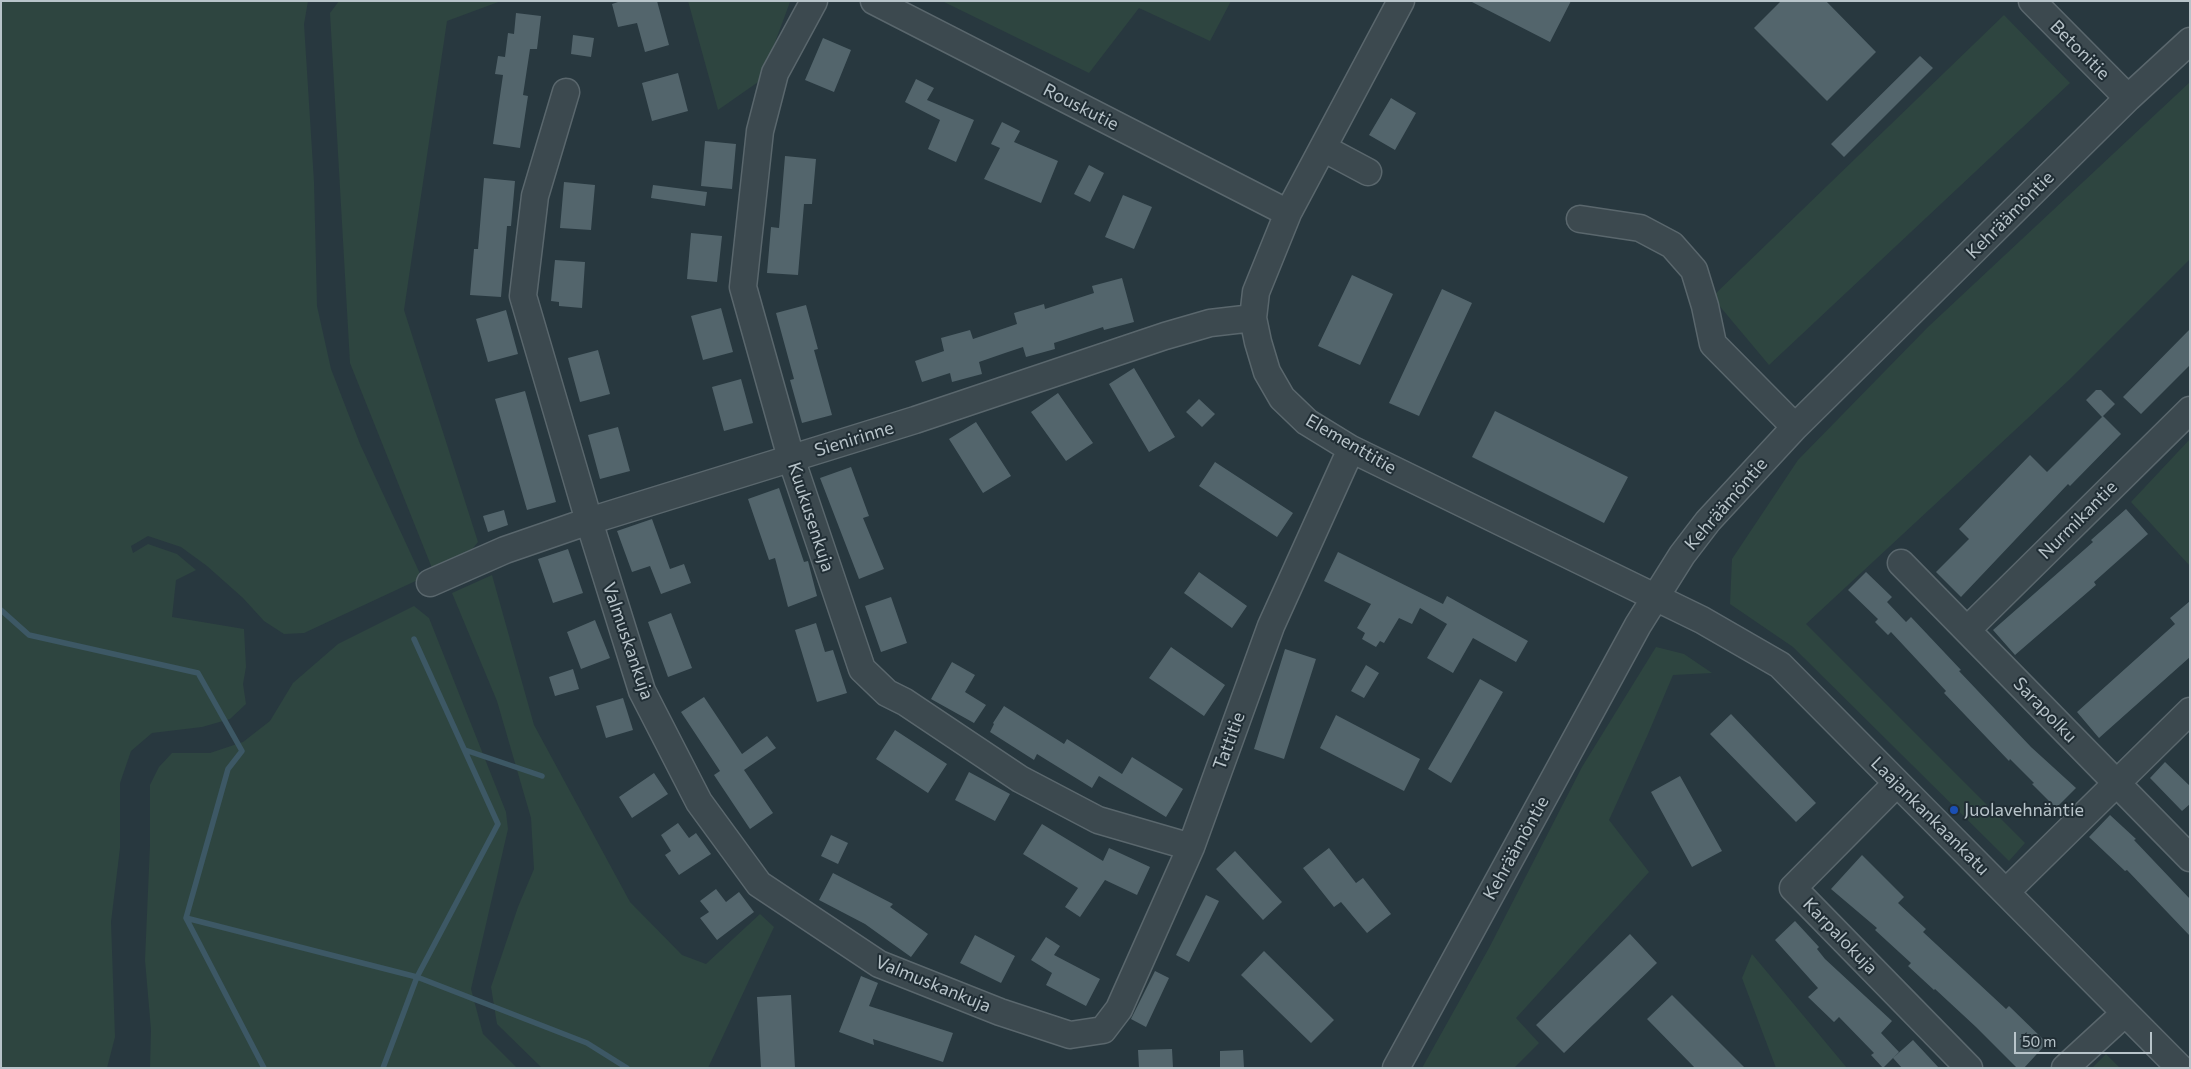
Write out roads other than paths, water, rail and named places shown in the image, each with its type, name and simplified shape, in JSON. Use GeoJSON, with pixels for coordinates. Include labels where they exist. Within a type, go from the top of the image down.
{"type":"FeatureCollection","features":[{"type":"Feature","properties":{"kind":"street","name":"Kuukusenkuja"},"geometry":{"type":"LineString","coordinates":[[814,1],[775,73],[760,131],[743,287],[791,458],[862,669],[887,693],[905,702],[1020,779],[1098,820],[1191,847]]}},
{"type":"Feature","properties":{"kind":"street","name":"Rouskutie"},"geometry":{"type":"LineString","coordinates":[[874,1],[1288,213]]}},
{"type":"Feature","properties":{"kind":"street","name":"Elementtitie"},"geometry":{"type":"LineString","coordinates":[[1401,1],[1288,213],[1256,292],[1253,318],[1267,372],[1282,398],[1307,422],[1351,449],[1655,597]]}},
{"type":"Feature","properties":{"kind":"street","name":"Betonitie"},"geometry":{"type":"LineString","coordinates":[[2032,1],[2055,11],[2128,98]]}},
{"type":"Feature","properties":{"kind":"street","name":"Kehräämöntie"},"geometry":{"type":"LineString","coordinates":[[1396,1068],[1655,597],[1682,555],[1708,521],[1795,427],[2128,98],[2190,42]]}},
{"type":"Feature","properties":{"kind":"street","name":"Valmuskankuja"},"geometry":{"type":"LineString","coordinates":[[566,92],[536,196],[522,296],[642,691],[699,802],[759,884],[879,964],[1000,1012],[1070,1035],[1103,1030]]}},
{"type":"Feature","properties":{"kind":"street"},"geometry":{"type":"LineString","coordinates":[[1323,148],[1368,172]]}},
{"type":"Feature","properties":{"kind":"street"},"geometry":{"type":"LineString","coordinates":[[1580,219],[1640,228],[1672,245],[1694,270],[1705,306],[1713,344],[1795,427]]}},
{"type":"Feature","properties":{"kind":"street","name":"Sienirinne"},"geometry":{"type":"LineString","coordinates":[[430,583],[505,550],[589,521],[915,420],[1165,336],[1210,323],[1253,318]]}},
{"type":"Feature","properties":{"kind":"street","name":"Nurmikantie"},"geometry":{"type":"LineString","coordinates":[[1967,630],[2190,410]]}},
{"type":"Feature","properties":{"kind":"street","name":"Tattitie"},"geometry":{"type":"LineString","coordinates":[[1103,1030],[1119,1009],[1191,847],[1271,626],[1351,449]]}},
{"type":"Feature","properties":{"kind":"street","name":"Sarapolku"},"geometry":{"type":"LineString","coordinates":[[1901,563],[2190,858]]}},
{"type":"Feature","properties":{"kind":"street","name":"Laajankankaankatu"},"geometry":{"type":"LineString","coordinates":[[1655,597],[1702,620],[1780,665],[2180,1068]]}},
{"type":"Feature","properties":{"kind":"street"},"geometry":{"type":"LineString","coordinates":[[2006,892],[2190,711]]}},
{"type":"Feature","properties":{"kind":"street","name":"Karpalokuja"},"geometry":{"type":"LineString","coordinates":[[1897,783],[1793,888],[1969,1068]]}},
{"type":"Feature","properties":{"kind":"street"},"geometry":{"type":"LineString","coordinates":[[2066,1068],[2125,1013]]}},
{"type":"Feature","properties":{"kind":"waterway"},"geometry":{"type":"LineString","coordinates":[[1,610],[29,635],[198,673],[242,751],[228,769],[186,918],[264,1068]]}},
{"type":"Feature","properties":{"kind":"waterway"},"geometry":{"type":"LineString","coordinates":[[383,1068],[417,977],[498,824],[414,639]]}},
{"type":"Feature","properties":{"kind":"waterway"},"geometry":{"type":"LineString","coordinates":[[465,750],[542,776]]}},
{"type":"Feature","properties":{"kind":"waterway"},"geometry":{"type":"LineString","coordinates":[[186,918],[417,977],[587,1043],[627,1068]]}},
{"type":"Feature","properties":{"kind":"place","name":"Juolavehnäntie"},"geometry":{"type":"Point","coordinates":[1954,810]}}]}
